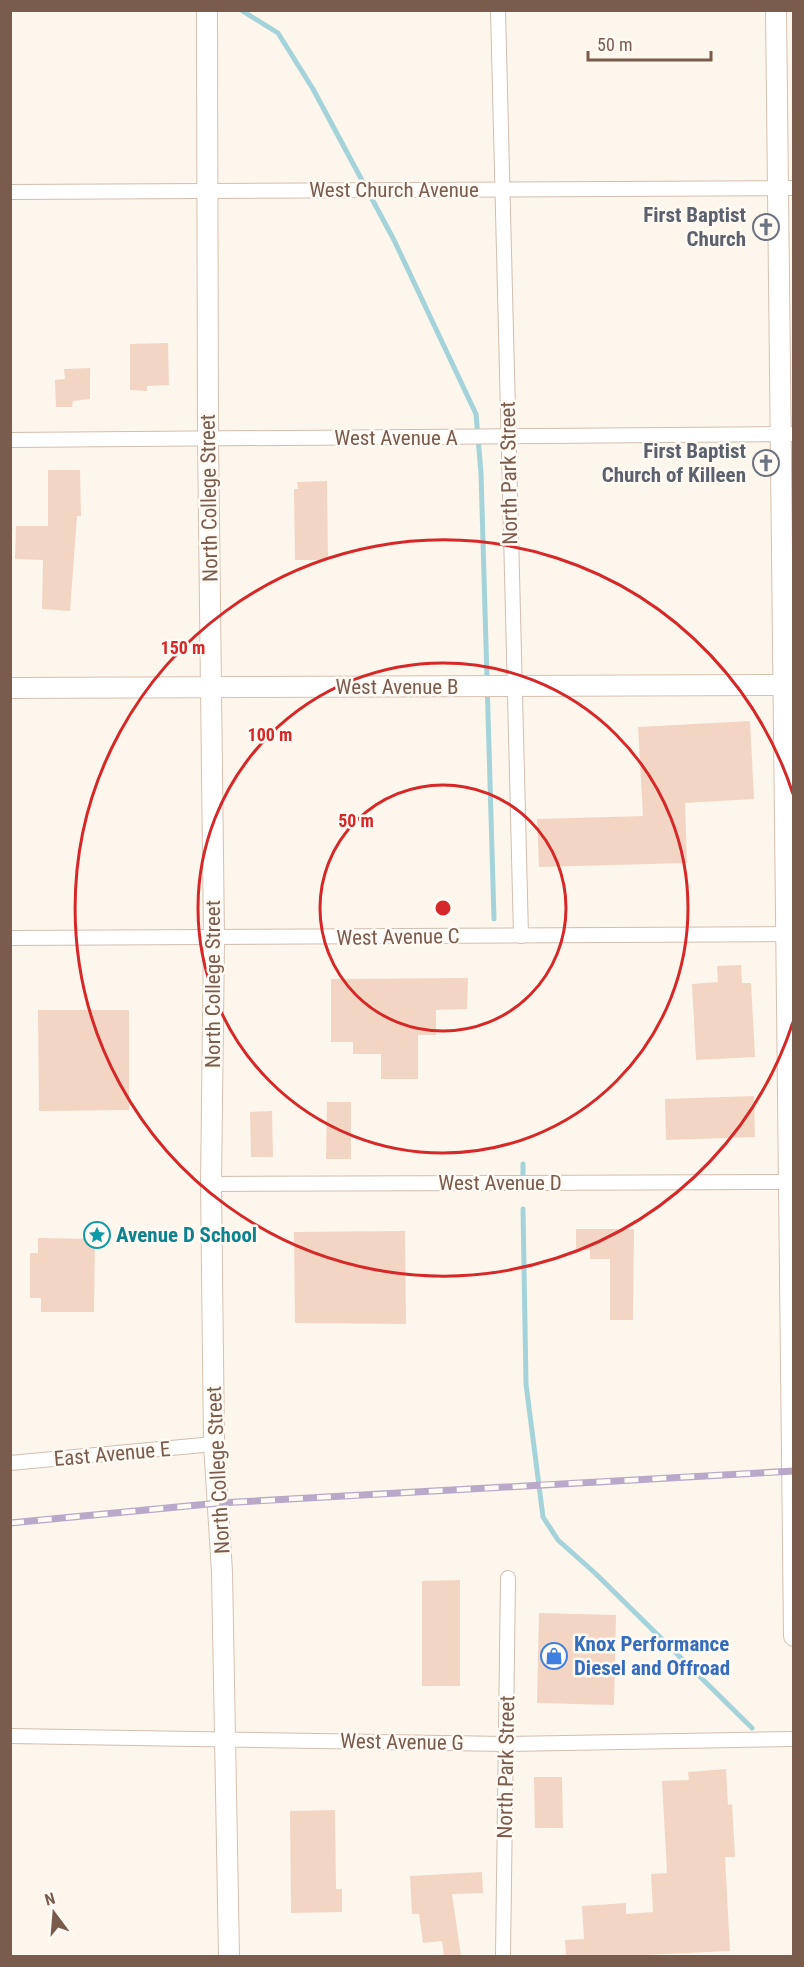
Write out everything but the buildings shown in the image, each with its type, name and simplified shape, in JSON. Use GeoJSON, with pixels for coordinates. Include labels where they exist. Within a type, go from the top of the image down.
{"type":"FeatureCollection","features":[{"type":"Feature","properties":{"kind":"street","name":"North Park Street"},"geometry":{"type":"LineString","coordinates":[[498,10],[504,190],[502,438],[509,688],[521,936]]}},
{"type":"Feature","properties":{"kind":"street"},"geometry":{"type":"LineString","coordinates":[[776,10],[786,188],[794,1636]]}},
{"type":"Feature","properties":{"kind":"street","name":"North College Street"},"geometry":{"type":"LineString","coordinates":[[207,11],[208,439],[214,939],[211,1184],[214,1444],[222,1572],[228,1956]]}},
{"type":"Feature","properties":{"kind":"street","name":"West Church Avenue"},"geometry":{"type":"LineString","coordinates":[[10,192],[786,188]]}},
{"type":"Feature","properties":{"kind":"street","name":"West Avenue A"},"geometry":{"type":"LineString","coordinates":[[10,440],[787,434]]}},
{"type":"Feature","properties":{"kind":"street","name":"West Avenue B"},"geometry":{"type":"LineString","coordinates":[[10,688],[509,688],[788,685]]}},
{"type":"Feature","properties":{"kind":"street","name":"West Avenue C"},"geometry":{"type":"LineString","coordinates":[[10,938],[214,939],[790,934]]}},
{"type":"Feature","properties":{"kind":"street","name":"West Avenue D"},"geometry":{"type":"LineString","coordinates":[[211,1184],[791,1182]]}},
{"type":"Feature","properties":{"kind":"street","name":"East Avenue E"},"geometry":{"type":"LineString","coordinates":[[10,1463],[214,1444]]}},
{"type":"Feature","properties":{"kind":"street","name":"North Park Street"},"geometry":{"type":"LineString","coordinates":[[503,1956],[508,1578]]}},
{"type":"Feature","properties":{"kind":"street","name":"West Avenue G"},"geometry":{"type":"LineString","coordinates":[[10,1736],[506,1744],[794,1738]]}},
{"type":"Feature","properties":{"kind":"waterway"},"geometry":{"type":"LineString","coordinates":[[241,10],[278,33],[313,89],[394,240],[476,414],[481,473],[494,919]]}},
{"type":"Feature","properties":{"kind":"waterway"},"geometry":{"type":"LineString","coordinates":[[523,1164],[523,1175]]}},
{"type":"Feature","properties":{"kind":"waterway"},"geometry":{"type":"LineString","coordinates":[[523,1209],[526,1384],[543,1517],[558,1540],[596,1574],[752,1728]]}},
{"type":"Feature","properties":{"kind":"railway"},"geometry":{"type":"LineString","coordinates":[[10,1523],[219,1503],[794,1471]]}},
{"type":"Feature","properties":{"kind":"place","name":"First Baptist Church"},"geometry":{"type":"Point","coordinates":[766,227]}},
{"type":"Feature","properties":{"kind":"place","name":"First Baptist Church of Killeen"},"geometry":{"type":"Point","coordinates":[766,463]}},
{"type":"Feature","properties":{"kind":"place","name":"Avenue D School"},"geometry":{"type":"Point","coordinates":[97,1235]}},
{"type":"Feature","properties":{"kind":"place","name":"Knox Performance Diesel and Offroad"},"geometry":{"type":"Point","coordinates":[554,1656]}}]}
